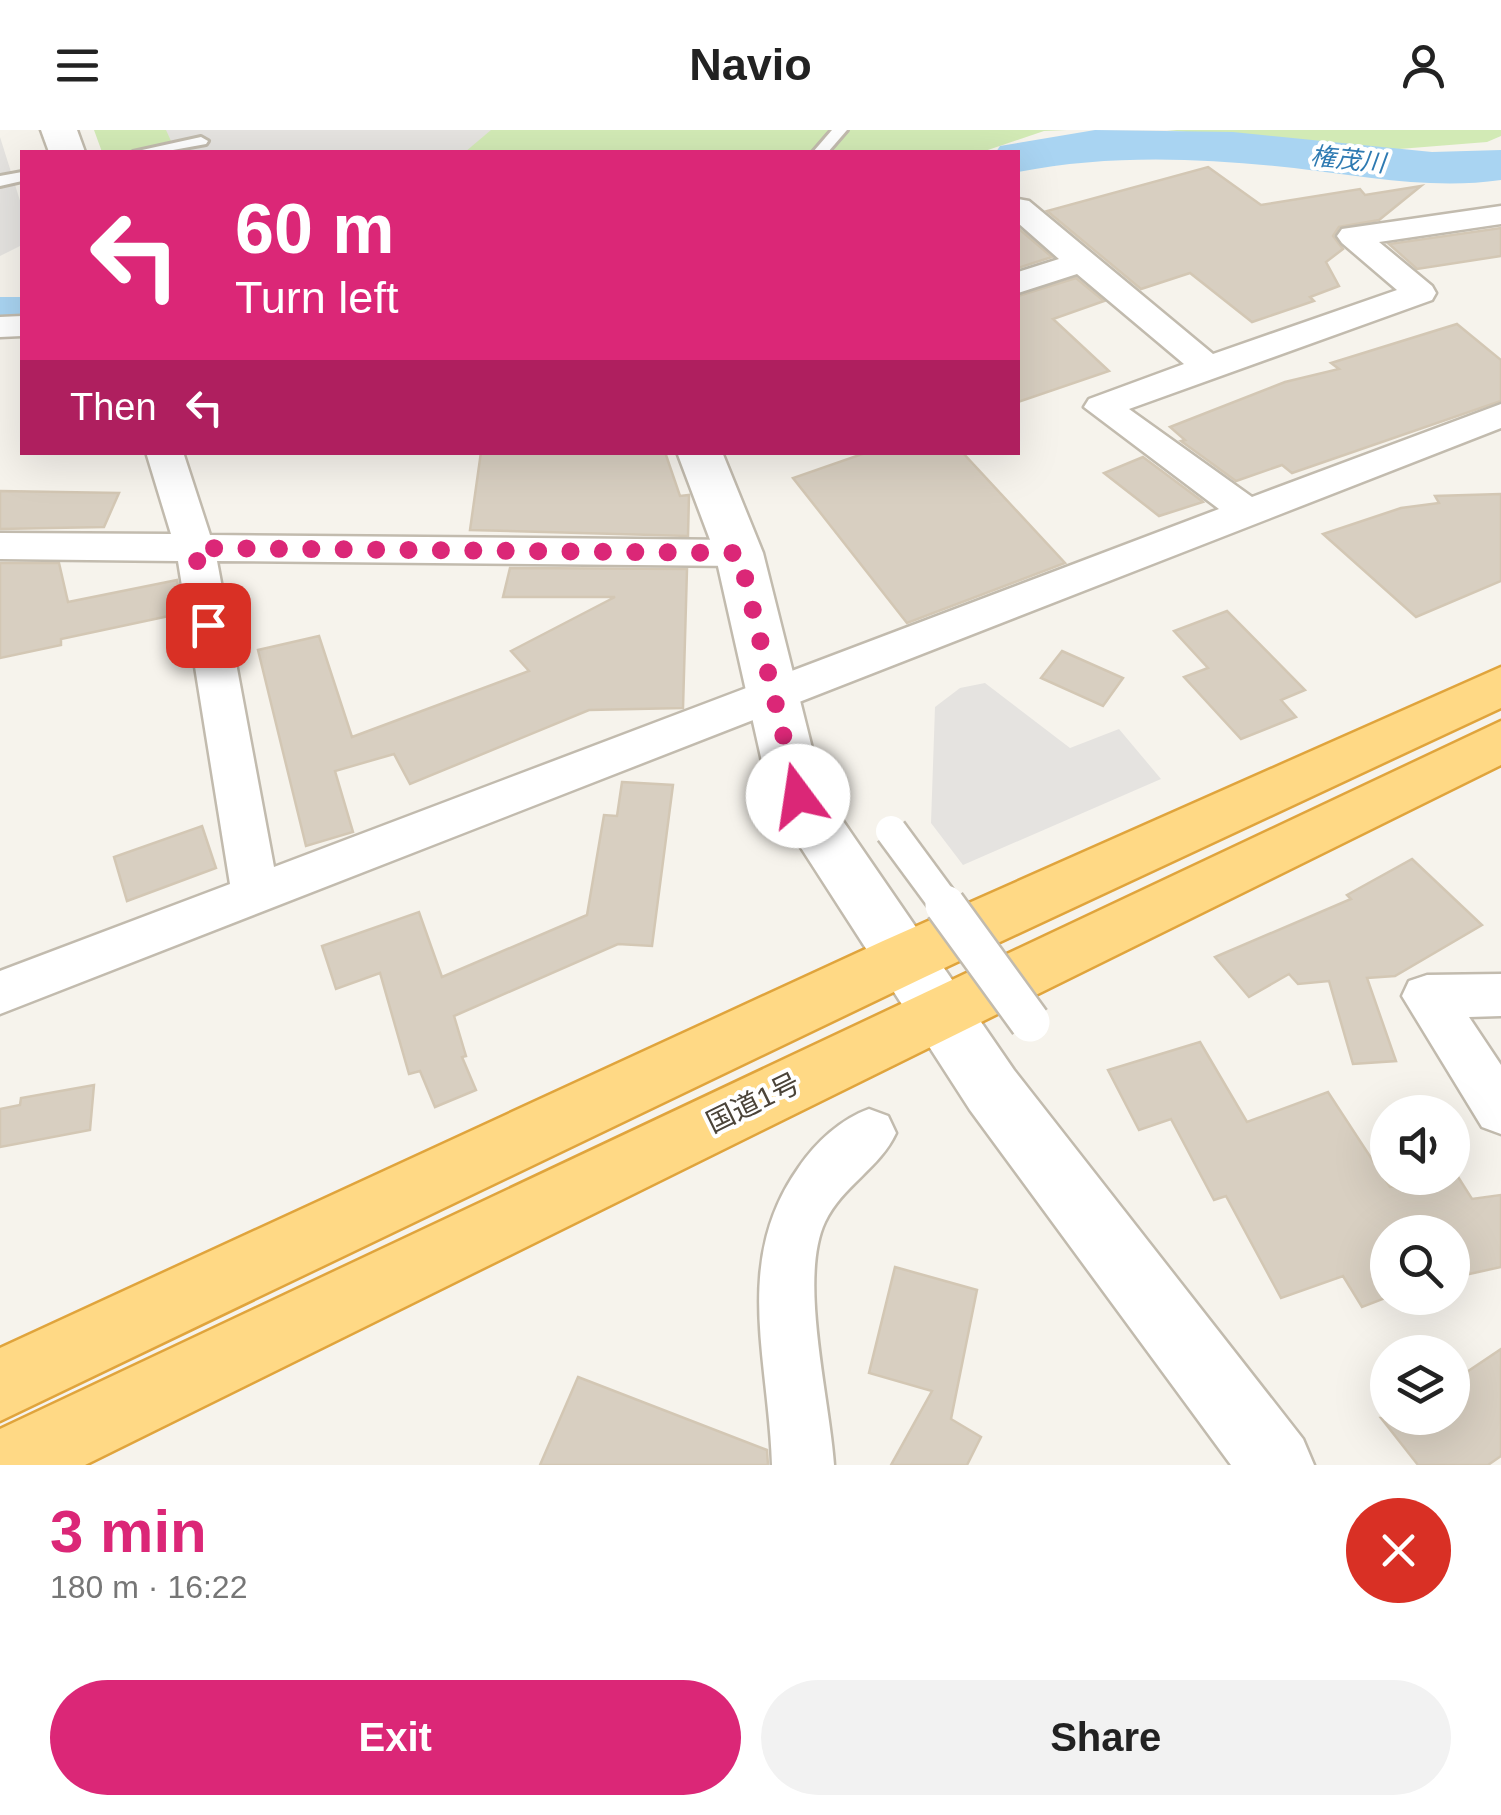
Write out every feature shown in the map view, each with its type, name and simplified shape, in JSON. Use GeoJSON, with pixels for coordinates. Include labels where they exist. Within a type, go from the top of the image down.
{"type":"FeatureCollection","features":[{"type":"Feature","properties":{"kind":"highway","name":"国道1号"},"geometry":{"type":"LineString","coordinates":[[5,1465],[1501,686]]}},
{"type":"Feature","properties":{"kind":"highway","name":"国道1号"},"geometry":{"type":"LineString","coordinates":[[0,1385],[922,986],[1501,741]]}},
{"type":"Feature","properties":{"kind":"street"},"geometry":{"type":"LineString","coordinates":[[1020,210],[1208,367]]}},
{"type":"Feature","properties":{"kind":"street"},"geometry":{"type":"LineString","coordinates":[[1248,512],[1102,407],[1420,294],[1353,236],[1501,215]]}},
{"type":"Feature","properties":{"kind":"street"},"geometry":{"type":"LineString","coordinates":[[1020,281],[1082,262]]}},
{"type":"Feature","properties":{"kind":"street"},"geometry":{"type":"LineString","coordinates":[[0,992],[1501,415]]}},
{"type":"Feature","properties":{"kind":"street"},"geometry":{"type":"LineString","coordinates":[[165,455],[195,548],[255,892]]}},
{"type":"Feature","properties":{"kind":"street"},"geometry":{"type":"LineString","coordinates":[[700,455],[739,553],[798,796],[992,1090],[1277,1465]]}},
{"type":"Feature","properties":{"kind":"street"},"geometry":{"type":"LineString","coordinates":[[0,546],[739,553]]}},
{"type":"Feature","properties":{"kind":"street"},"geometry":{"type":"LineString","coordinates":[[892,831],[1030,1022]]}},
{"type":"Feature","properties":{"kind":"street"},"geometry":{"type":"LineString","coordinates":[[1501,995],[1426,996],[1501,1110]]}},
{"type":"Feature","properties":{"kind":"street"},"geometry":{"type":"LineString","coordinates":[[803,1465],[785,1248],[800,1207],[813,1186],[869,1132]]}},
{"type":"Feature","properties":{"kind":"lane"},"geometry":{"type":"LineString","coordinates":[[822,150],[840,130]]}},
{"type":"Feature","properties":{"kind":"lane"},"geometry":{"type":"LineString","coordinates":[[151,150],[201,141]]}},
{"type":"Feature","properties":{"kind":"green space"},"geometry":{"type":"Polygon","coordinates":[[[94,130],[1067,130],[1044,131],[988,150],[101,150],[94,130]]]}},
{"type":"Feature","properties":{"kind":"green space"},"geometry":{"type":"Polygon","coordinates":[[[1167,130],[1501,130],[1501,136],[1487,142],[1374,151],[1167,130]]]}},
{"type":"Feature","properties":{"kind":"shaded area"},"geometry":{"type":"Polygon","coordinates":[[[166,130],[491,130],[467,150],[175,150],[166,130]]]}},
{"type":"Feature","properties":{"kind":"shaded area"},"geometry":{"type":"Polygon","coordinates":[[[0,137],[20,201],[20,246],[0,256],[0,137]]]}},
{"type":"Feature","properties":{"kind":"shaded area"},"geometry":{"type":"Polygon","coordinates":[[[985,683],[1070,748],[1119,729],[1161,779],[963,865],[931,823],[935,707],[960,688],[985,683]]]}},
{"type":"Feature","properties":{"kind":"building"},"geometry":{"type":"Polygon","coordinates":[[[1208,167],[1261,205],[1360,189],[1365,195],[1421,186],[1379,220],[1339,227],[1333,236],[1343,249],[1326,262],[1339,286],[1310,297],[1314,301],[1252,322],[1190,273],[1141,289],[1047,211],[1208,167]]]}},
{"type":"Feature","properties":{"kind":"building"},"geometry":{"type":"Polygon","coordinates":[[[1501,228],[1501,256],[1417,269],[1389,244],[1501,228]]]}},
{"type":"Feature","properties":{"kind":"building"},"geometry":{"type":"Polygon","coordinates":[[[1020,230],[1052,257],[1020,267],[1020,230]]]}},
{"type":"Feature","properties":{"kind":"building"},"geometry":{"type":"Polygon","coordinates":[[[1076,278],[1104,301],[1053,319],[1109,371],[1020,401],[1020,295],[1076,278]]]}},
{"type":"Feature","properties":{"kind":"building"},"geometry":{"type":"Polygon","coordinates":[[[1457,324],[1501,360],[1501,401],[1292,473],[1282,465],[1236,481],[1181,441],[1185,440],[1170,427],[1285,382],[1339,369],[1331,363],[1457,324]]]}},
{"type":"Feature","properties":{"kind":"building"},"geometry":{"type":"Polygon","coordinates":[[[481,455],[666,455],[680,496],[689,495],[688,536],[470,530],[481,455]]]}},
{"type":"Feature","properties":{"kind":"building"},"geometry":{"type":"Polygon","coordinates":[[[859,455],[965,455],[1065,563],[907,623],[793,478],[859,455]]]}},
{"type":"Feature","properties":{"kind":"building"},"geometry":{"type":"Polygon","coordinates":[[[1143,457],[1203,502],[1159,516],[1104,473],[1143,457]]]}},
{"type":"Feature","properties":{"kind":"building"},"geometry":{"type":"Polygon","coordinates":[[[0,491],[119,493],[104,527],[0,529],[0,491]]]}},
{"type":"Feature","properties":{"kind":"building"},"geometry":{"type":"Polygon","coordinates":[[[1501,494],[1501,581],[1416,617],[1323,534],[1401,508],[1439,503],[1435,496],[1501,494]]]}},
{"type":"Feature","properties":{"kind":"building"},"geometry":{"type":"Polygon","coordinates":[[[0,563],[59,563],[68,602],[177,580],[183,613],[61,639],[61,645],[0,658],[0,563]]]}},
{"type":"Feature","properties":{"kind":"building"},"geometry":{"type":"Polygon","coordinates":[[[510,568],[687,569],[683,708],[589,710],[410,784],[394,754],[335,771],[353,832],[306,846],[258,650],[319,636],[352,737],[529,671],[511,651],[615,597],[503,597],[510,568]]]}},
{"type":"Feature","properties":{"kind":"building"},"geometry":{"type":"Polygon","coordinates":[[[1227,611],[1305,690],[1281,700],[1296,717],[1241,739],[1184,677],[1208,668],[1174,631],[1227,611]]]}},
{"type":"Feature","properties":{"kind":"building"},"geometry":{"type":"Polygon","coordinates":[[[1062,651],[1123,678],[1103,706],[1041,678],[1062,651]]]}},
{"type":"Feature","properties":{"kind":"building"},"geometry":{"type":"Polygon","coordinates":[[[622,782],[673,785],[652,946],[618,944],[454,1016],[466,1056],[462,1057],[476,1090],[435,1107],[420,1071],[409,1074],[380,973],[336,989],[322,946],[419,912],[442,977],[587,915],[604,815],[617,816],[622,782]]]}},
{"type":"Feature","properties":{"kind":"building"},"geometry":{"type":"Polygon","coordinates":[[[202,826],[216,868],[127,901],[114,857],[202,826]]]}},
{"type":"Feature","properties":{"kind":"building"},"geometry":{"type":"Polygon","coordinates":[[[1412,859],[1482,925],[1395,976],[1367,978],[1396,1061],[1353,1064],[1329,981],[1298,984],[1289,974],[1249,997],[1215,957],[1351,899],[1347,895],[1412,859]]]}},
{"type":"Feature","properties":{"kind":"building"},"geometry":{"type":"Polygon","coordinates":[[[1200,1042],[1247,1122],[1328,1092],[1370,1156],[1370,1195],[1469,1195],[1472,1199],[1501,1195],[1501,1267],[1470,1274],[1470,1215],[1370,1215],[1370,1304],[1362,1307],[1343,1276],[1281,1298],[1226,1196],[1214,1200],[1171,1119],[1139,1130],[1108,1070],[1200,1042]]]}},
{"type":"Feature","properties":{"kind":"building"},"geometry":{"type":"Polygon","coordinates":[[[94,1085],[90,1130],[0,1147],[0,1109],[20,1105],[21,1098],[94,1085]]]}},
{"type":"Feature","properties":{"kind":"building"},"geometry":{"type":"Polygon","coordinates":[[[895,1267],[977,1290],[951,1419],[981,1437],[967,1465],[891,1465],[932,1391],[869,1373],[895,1267]]]}},
{"type":"Feature","properties":{"kind":"building"},"geometry":{"type":"Polygon","coordinates":[[[1501,1349],[1501,1456],[1488,1465],[1418,1465],[1394,1435],[1470,1435],[1470,1370],[1501,1349]]]}},
{"type":"Feature","properties":{"kind":"building"},"geometry":{"type":"Polygon","coordinates":[[[578,1377],[767,1450],[768,1465],[540,1465],[578,1377]]]}},
{"type":"Feature","properties":{"kind":"waterway","name":"権茂川"},"geometry":{"type":"LineString","coordinates":[[1020,157],[1102,144],[1146,143],[1233,147],[1432,168],[1501,165]]}},
{"type":"Feature","properties":{"kind":"waterway","name":"権茂川"},"geometry":{"type":"LineString","coordinates":[[0,314],[20,314]]}},
{"type":"Feature","properties":{"kind":"route"},"geometry":{"type":"LineString","coordinates":[[208,625],[195,548],[739,553],[798,796]]}}]}
